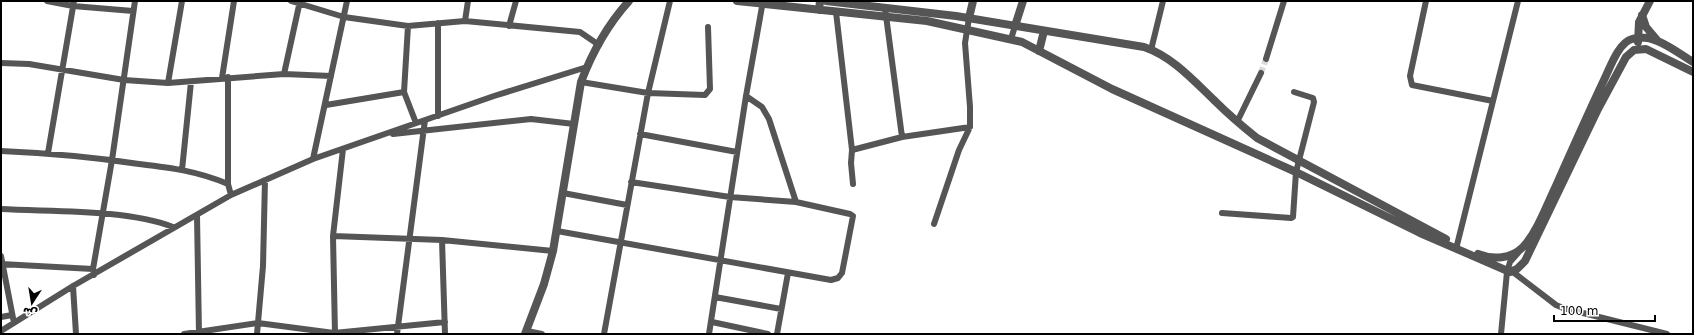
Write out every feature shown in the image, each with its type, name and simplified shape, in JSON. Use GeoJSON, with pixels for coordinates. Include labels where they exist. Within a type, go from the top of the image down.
{"type":"FeatureCollection","features":[{"type":"Feature","properties":{"kind":"street"},"geometry":{"type":"LineString","coordinates":[[47,1],[133,11]]}},
{"type":"Feature","properties":{"kind":"street"},"geometry":{"type":"LineString","coordinates":[[94,272],[135,1]]}},
{"type":"Feature","properties":{"kind":"street"},"geometry":{"type":"LineString","coordinates":[[168,83],[182,1]]}},
{"type":"Feature","properties":{"kind":"street"},"geometry":{"type":"LineString","coordinates":[[231,195],[228,184],[225,78],[234,1]]}},
{"type":"Feature","properties":{"kind":"street"},"geometry":{"type":"LineString","coordinates":[[291,1],[300,2],[344,17],[408,26],[465,21],[580,32],[599,45]]}},
{"type":"Feature","properties":{"kind":"street"},"geometry":{"type":"LineString","coordinates":[[313,159],[326,105],[347,1]]}},
{"type":"Feature","properties":{"kind":"street"},"geometry":{"type":"LineString","coordinates":[[465,21],[468,1]]}},
{"type":"Feature","properties":{"kind":"street"},"geometry":{"type":"LineString","coordinates":[[509,26],[516,1]]}},
{"type":"Feature","properties":{"kind":"street"},"geometry":{"type":"LineString","coordinates":[[542,334],[526,332],[544,284],[553,251],[581,82],[599,45],[614,20],[629,1]]}},
{"type":"Feature","properties":{"kind":"street"},"geometry":{"type":"LineString","coordinates":[[604,334],[648,93],[670,1]]}},
{"type":"Feature","properties":{"kind":"street"},"geometry":{"type":"LineString","coordinates":[[737,1],[887,18],[969,18],[1151,50],[1168,59],[1193,78],[1237,122],[1257,138],[1383,210]]}},
{"type":"Feature","properties":{"kind":"street"},"geometry":{"type":"LineString","coordinates":[[819,10],[820,1]]}},
{"type":"Feature","properties":{"kind":"street"},"geometry":{"type":"LineString","coordinates":[[826,1],[886,8],[1011,39],[1039,51],[1112,89],[1383,210],[1510,272],[1563,308],[1667,334]]}},
{"type":"Feature","properties":{"kind":"street"},"geometry":{"type":"LineString","coordinates":[[934,224],[959,150],[970,127],[965,43],[966,29],[973,1]]}},
{"type":"Feature","properties":{"kind":"street"},"geometry":{"type":"LineString","coordinates":[[1011,39],[1023,1]]}},
{"type":"Feature","properties":{"kind":"street"},"geometry":{"type":"LineString","coordinates":[[1151,50],[1162,1]]}},
{"type":"Feature","properties":{"kind":"street"},"geometry":{"type":"LineString","coordinates":[[1266,59],[1284,1]]}},
{"type":"Feature","properties":{"kind":"street"},"geometry":{"type":"LineString","coordinates":[[1426,1],[1410,76],[1412,85],[1493,101]]}},
{"type":"Feature","properties":{"kind":"street"},"geometry":{"type":"LineString","coordinates":[[1457,247],[1518,1]]}},
{"type":"Feature","properties":{"kind":"street"},"geometry":{"type":"LineString","coordinates":[[1638,49],[1639,22],[1650,1]]}},
{"type":"Feature","properties":{"kind":"street"},"geometry":{"type":"LineString","coordinates":[[284,74],[300,2]]}},
{"type":"Feature","properties":{"kind":"street"},"geometry":{"type":"LineString","coordinates":[[48,153],[74,3]]}},
{"type":"Feature","properties":{"kind":"street"},"geometry":{"type":"LineString","coordinates":[[709,334],[746,96],[763,3]]}},
{"type":"Feature","properties":{"kind":"street"},"geometry":{"type":"LineString","coordinates":[[886,8],[902,137]]}},
{"type":"Feature","properties":{"kind":"street"},"geometry":{"type":"LineString","coordinates":[[836,12],[852,150],[850,163],[853,184]]}},
{"type":"Feature","properties":{"kind":"street"},"geometry":{"type":"LineString","coordinates":[[1642,15],[1646,27],[1660,43]]}},
{"type":"Feature","properties":{"kind":"street"},"geometry":{"type":"LineString","coordinates":[[438,23],[438,116]]}},
{"type":"Feature","properties":{"kind":"street"},"geometry":{"type":"LineString","coordinates":[[408,26],[404,92],[416,123]]}},
{"type":"Feature","properties":{"kind":"street"},"geometry":{"type":"LineString","coordinates":[[581,82],[648,93],[705,95],[710,89],[708,27]]}},
{"type":"Feature","properties":{"kind":"street"},"geometry":{"type":"LineString","coordinates":[[1039,51],[1044,31]]}},
{"type":"Feature","properties":{"kind":"street"},"geometry":{"type":"LineString","coordinates":[[1510,272],[1525,262],[1617,55],[1625,43],[1638,37],[1650,38],[1693,62]]}},
{"type":"Feature","properties":{"kind":"street"},"geometry":{"type":"LineString","coordinates":[[1501,334],[1510,272],[1510,262],[1528,241],[1623,60],[1630,52],[1638,49],[1651,51],[1693,72]]}},
{"type":"Feature","properties":{"kind":"street"},"geometry":{"type":"LineString","coordinates":[[1,62],[13,62],[62,69],[124,80],[168,83],[284,74],[331,76]]}},
{"type":"Feature","properties":{"kind":"street"},"geometry":{"type":"LineString","coordinates":[[1,331],[94,272],[231,195],[313,159],[416,123],[587,67]]}},
{"type":"Feature","properties":{"kind":"street"},"geometry":{"type":"LineString","coordinates":[[1237,122],[1261,73]]}},
{"type":"Feature","properties":{"kind":"street"},"geometry":{"type":"LineString","coordinates":[[182,170],[191,82]]}},
{"type":"Feature","properties":{"kind":"street"},"geometry":{"type":"LineString","coordinates":[[326,105],[404,92]]}},
{"type":"Feature","properties":{"kind":"street"},"geometry":{"type":"LineString","coordinates":[[1222,213],[1291,218],[1293,213],[1296,172],[1314,98],[1294,92]]}},
{"type":"Feature","properties":{"kind":"street"},"geometry":{"type":"LineString","coordinates":[[746,96],[762,107],[770,119],[796,202]]}},
{"type":"Feature","properties":{"kind":"street"},"geometry":{"type":"LineString","coordinates":[[383,135],[531,119],[574,124]]}},
{"type":"Feature","properties":{"kind":"street"},"geometry":{"type":"LineString","coordinates":[[396,334],[425,120]]}},
{"type":"Feature","properties":{"kind":"street"},"geometry":{"type":"LineString","coordinates":[[852,150],[902,137],[970,127]]}},
{"type":"Feature","properties":{"kind":"street"},"geometry":{"type":"LineString","coordinates":[[640,134],[737,152]]}},
{"type":"Feature","properties":{"kind":"street"},"geometry":{"type":"LineString","coordinates":[[334,333],[333,236],[343,149]]}},
{"type":"Feature","properties":{"kind":"street"},"geometry":{"type":"LineString","coordinates":[[1,151],[48,153],[182,170],[203,174],[228,184]]}},
{"type":"Feature","properties":{"kind":"street"},"geometry":{"type":"LineString","coordinates":[[257,334],[263,266],[265,180]]}},
{"type":"Feature","properties":{"kind":"street"},"geometry":{"type":"LineString","coordinates":[[557,231],[831,280],[838,278],[842,273],[853,216],[850,214],[796,202],[730,197],[631,182]]}},
{"type":"Feature","properties":{"kind":"street"},"geometry":{"type":"LineString","coordinates":[[563,194],[627,205]]}},
{"type":"Feature","properties":{"kind":"street"},"geometry":{"type":"LineString","coordinates":[[1,209],[103,214],[155,220],[173,227]]}},
{"type":"Feature","properties":{"kind":"street"},"geometry":{"type":"LineString","coordinates":[[197,215],[199,332]]}},
{"type":"Feature","properties":{"kind":"street"},"geometry":{"type":"LineString","coordinates":[[333,236],[442,240],[553,251]]}},
{"type":"Feature","properties":{"kind":"street"},"geometry":{"type":"LineString","coordinates":[[442,240],[445,334]]}},
{"type":"Feature","properties":{"kind":"street"},"geometry":{"type":"LineString","coordinates":[[1457,247],[1484,256],[1497,258],[1509,256],[1522,248]]}},
{"type":"Feature","properties":{"kind":"street"},"geometry":{"type":"LineString","coordinates":[[1,256],[14,323]]}},
{"type":"Feature","properties":{"kind":"street"},"geometry":{"type":"LineString","coordinates":[[2,264],[94,272]]}},
{"type":"Feature","properties":{"kind":"street"},"geometry":{"type":"LineString","coordinates":[[777,334],[788,273]]}},
{"type":"Feature","properties":{"kind":"street"},"geometry":{"type":"LineString","coordinates":[[73,286],[76,334]]}},
{"type":"Feature","properties":{"kind":"street"},"geometry":{"type":"LineString","coordinates":[[715,297],[781,309]]}},
{"type":"Feature","properties":{"kind":"street"},"geometry":{"type":"LineString","coordinates":[[1,317],[12,314]]}},
{"type":"Feature","properties":{"kind":"street"},"geometry":{"type":"LineString","coordinates":[[184,334],[258,323],[334,333],[397,325],[445,322]]}},
{"type":"Feature","properties":{"kind":"street"},"geometry":{"type":"LineString","coordinates":[[712,322],[768,334]]}},
{"type":"Feature","properties":{"kind":"tunnel"},"geometry":{"type":"LineString","coordinates":[[1261,73],[1266,59]]}}]}
